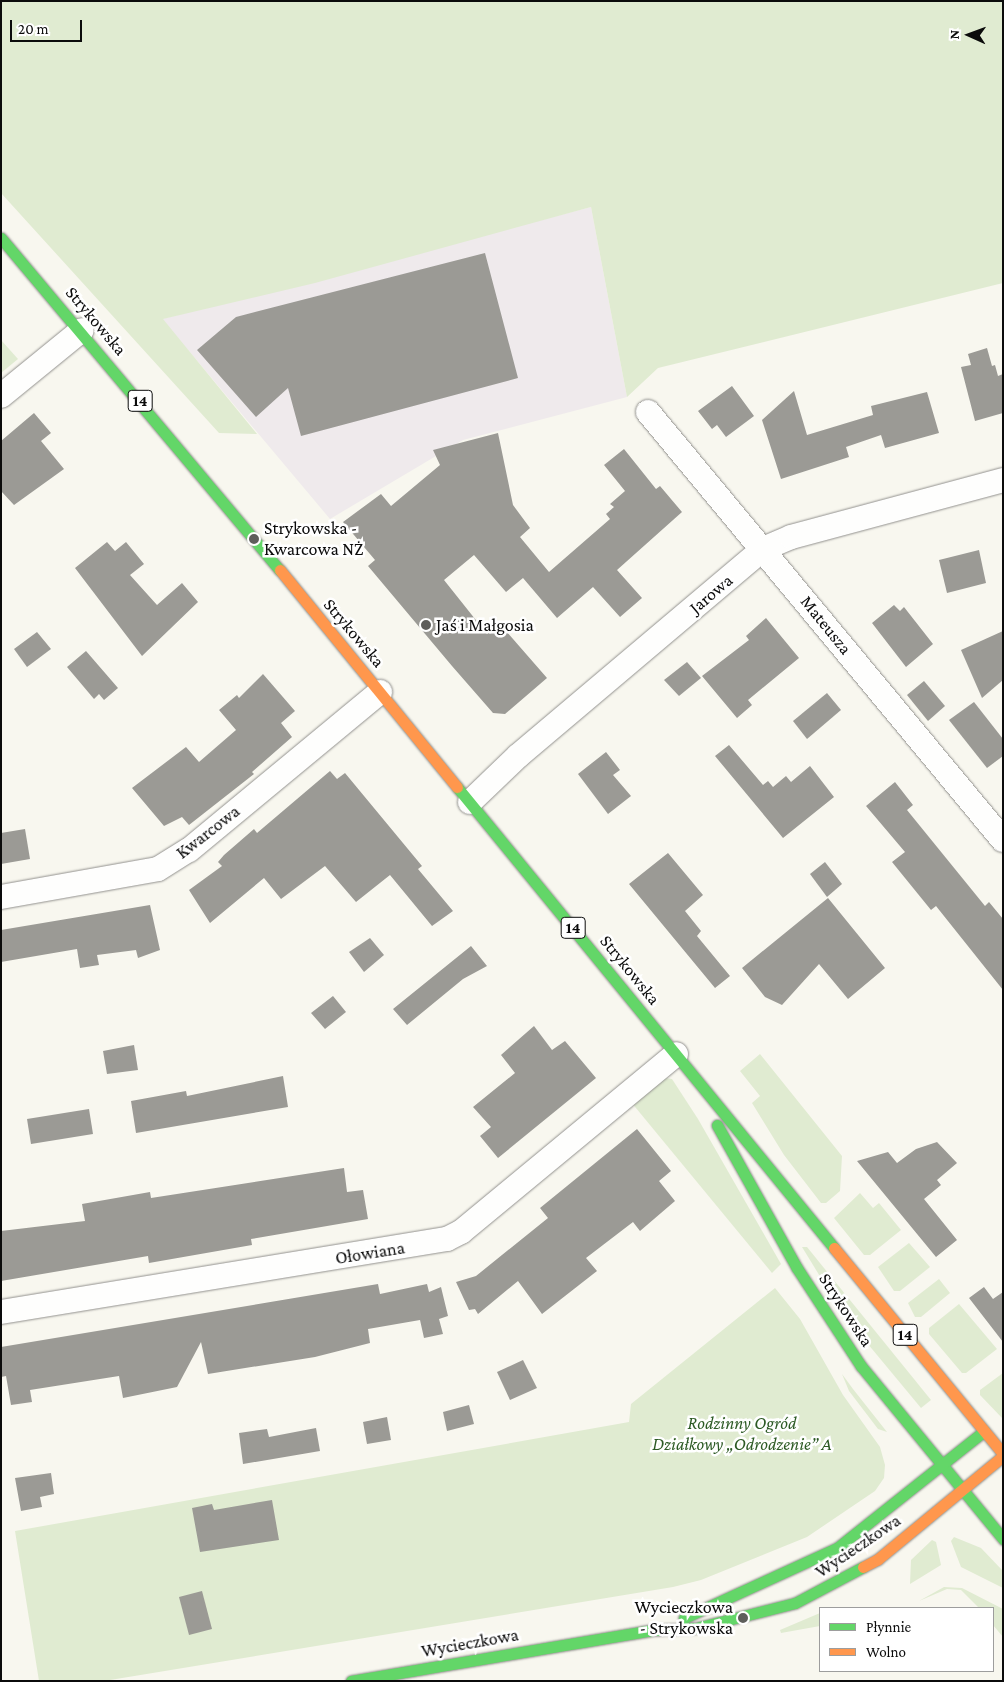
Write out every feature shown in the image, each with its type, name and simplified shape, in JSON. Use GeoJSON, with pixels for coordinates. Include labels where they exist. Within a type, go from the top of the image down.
{"type":"FeatureCollection","features":[{"type":"Feature","properties":{"kind":"main road","name":"Strykowska"},"geometry":{"type":"LineString","coordinates":[[1,238],[82,330],[1003,1455]]}},
{"type":"Feature","properties":{"kind":"main road","name":"Strykowska"},"geometry":{"type":"LineString","coordinates":[[676,1054],[825,1313],[862,1366],[1003,1539]]}},
{"type":"Feature","properties":{"kind":"main road","name":"Wycieczkowa"},"geometry":{"type":"LineString","coordinates":[[653,1630],[759,1586],[836,1548],[984,1431]]}},
{"type":"Feature","properties":{"kind":"main road","name":"Wycieczkowa"},"geometry":{"type":"LineString","coordinates":[[352,1681],[653,1630],[696,1628],[743,1618],[820,1593],[878,1559],[1003,1455]]}},
{"type":"Feature","properties":{"kind":"street"},"geometry":{"type":"LineString","coordinates":[[1,396],[82,330]]}},
{"type":"Feature","properties":{"kind":"street","name":"Mateusza"},"geometry":{"type":"LineString","coordinates":[[648,412],[1003,840]]}},
{"type":"Feature","properties":{"kind":"street","name":"Jarowa"},"geometry":{"type":"LineString","coordinates":[[470,802],[518,756],[763,549],[791,537],[1003,480]]}},
{"type":"Feature","properties":{"kind":"street","name":"Kwarcowa"},"geometry":{"type":"LineString","coordinates":[[1,897],[158,869],[189,850],[380,692]]}},
{"type":"Feature","properties":{"kind":"street","name":"Ołowiana"},"geometry":{"type":"LineString","coordinates":[[1,1312],[447,1239],[461,1232],[676,1054]]}},
{"type":"Feature","properties":{"kind":"shaded area"},"geometry":{"type":"Polygon","coordinates":[[[591,207],[627,397],[463,440],[330,519],[162,319],[591,207]]]}},
{"type":"Feature","properties":{"kind":"green space"},"geometry":{"type":"Polygon","coordinates":[[[1,1],[1003,1],[1003,283],[658,368],[627,397],[591,207],[315,283],[163,319],[257,434],[219,433],[1,193],[1,1]]]}},
{"type":"Feature","properties":{"kind":"green space"},"geometry":{"type":"Polygon","coordinates":[[[1,340],[18,359],[1,373],[1,340]]]}},
{"type":"Feature","properties":{"kind":"green space"},"geometry":{"type":"Polygon","coordinates":[[[760,1054],[842,1156],[840,1191],[826,1203],[821,1203],[784,1155],[752,1103],[760,1096],[740,1071],[760,1054]]]}},
{"type":"Feature","properties":{"kind":"green space"},"geometry":{"type":"Polygon","coordinates":[[[665,1078],[672,1079],[698,1119],[781,1264],[772,1273],[631,1102],[665,1078]]]}},
{"type":"Feature","properties":{"kind":"green space"},"geometry":{"type":"Polygon","coordinates":[[[860,1193],[873,1208],[879,1203],[901,1230],[870,1255],[864,1255],[834,1218],[860,1193]]]}},
{"type":"Feature","properties":{"kind":"green space"},"geometry":{"type":"Polygon","coordinates":[[[909,1243],[930,1267],[900,1291],[894,1291],[878,1267],[909,1243]]]}},
{"type":"Feature","properties":{"kind":"green space"},"geometry":{"type":"Polygon","coordinates":[[[802,1247],[807,1247],[931,1400],[921,1408],[843,1314],[802,1247]]]}},
{"type":"Feature","properties":{"kind":"green space"},"geometry":{"type":"Polygon","coordinates":[[[939,1279],[950,1293],[921,1317],[915,1317],[908,1303],[939,1279]]]}},
{"type":"Feature","properties":{"kind":"green space","name":"Rodzinny Ogród Działkowy „Odrodzenie” A"},"geometry":{"type":"Polygon","coordinates":[[[775,1288],[800,1319],[843,1395],[880,1447],[885,1465],[884,1478],[875,1491],[807,1537],[701,1580],[673,1587],[104,1681],[39,1681],[15,1531],[629,1422],[631,1404],[775,1288]]]}},
{"type":"Feature","properties":{"kind":"green space"},"geometry":{"type":"Polygon","coordinates":[[[959,1304],[997,1349],[966,1373],[962,1373],[929,1334],[929,1328],[959,1304]]]}},
{"type":"Feature","properties":{"kind":"green space"},"geometry":{"type":"Polygon","coordinates":[[[1003,1373],[1003,1419],[980,1395],[980,1390],[1003,1373]]]}},
{"type":"Feature","properties":{"kind":"green space"},"geometry":{"type":"Polygon","coordinates":[[[842,1374],[887,1432],[878,1429],[849,1391],[842,1374]]]}},
{"type":"Feature","properties":{"kind":"green space"},"geometry":{"type":"Polygon","coordinates":[[[954,1537],[981,1548],[1003,1571],[1003,1588],[961,1567],[951,1541],[954,1537]]]}},
{"type":"Feature","properties":{"kind":"green space"},"geometry":{"type":"Polygon","coordinates":[[[932,1540],[936,1542],[941,1565],[910,1584],[911,1560],[932,1540]]]}},
{"type":"Feature","properties":{"kind":"green space"},"geometry":{"type":"Polygon","coordinates":[[[944,1587],[962,1588],[1003,1609],[1003,1637],[994,1626],[994,1607],[978,1607],[961,1590],[947,1589],[919,1601],[944,1587]]]}},
{"type":"Feature","properties":{"kind":"green space"},"geometry":{"type":"Polygon","coordinates":[[[819,1613],[819,1626],[781,1633],[780,1630],[819,1613]]]}},
{"type":"Feature","properties":{"kind":"building"},"geometry":{"type":"Polygon","coordinates":[[[485,253],[518,378],[301,436],[288,388],[256,417],[197,350],[236,317],[485,253]]]}},
{"type":"Feature","properties":{"kind":"building"},"geometry":{"type":"Polygon","coordinates":[[[987,348],[992,366],[995,365],[998,376],[1003,374],[1003,413],[975,421],[961,367],[971,365],[968,354],[987,348]]]}},
{"type":"Feature","properties":{"kind":"building"},"geometry":{"type":"Polygon","coordinates":[[[732,386],[754,416],[726,437],[717,425],[712,429],[698,411],[732,386]]]}},
{"type":"Feature","properties":{"kind":"building"},"geometry":{"type":"Polygon","coordinates":[[[794,391],[807,435],[873,415],[871,406],[927,392],[939,433],[885,448],[881,435],[846,447],[849,457],[781,479],[762,420],[794,391]]]}},
{"type":"Feature","properties":{"kind":"building"},"geometry":{"type":"Polygon","coordinates":[[[34,413],[51,433],[41,441],[64,469],[14,505],[1,491],[1,441],[34,413]]]}},
{"type":"Feature","properties":{"kind":"building"},"geometry":{"type":"Polygon","coordinates":[[[498,433],[513,505],[530,528],[520,537],[549,572],[610,519],[606,514],[614,507],[610,504],[625,491],[604,465],[624,449],[656,489],[660,486],[682,512],[617,570],[642,598],[620,617],[593,587],[557,618],[523,578],[506,592],[474,555],[444,580],[487,634],[500,624],[547,678],[505,714],[493,713],[452,666],[368,566],[375,560],[343,522],[381,494],[391,506],[440,465],[433,450],[498,433]]]}},
{"type":"Feature","properties":{"kind":"building"},"geometry":{"type":"Polygon","coordinates":[[[107,542],[115,551],[126,542],[144,564],[130,575],[157,605],[182,583],[198,602],[142,656],[75,568],[107,542]]]}},
{"type":"Feature","properties":{"kind":"building"},"geometry":{"type":"Polygon","coordinates":[[[979,550],[986,583],[947,593],[939,560],[979,550]]]}},
{"type":"Feature","properties":{"kind":"building"},"geometry":{"type":"Polygon","coordinates":[[[894,605],[900,611],[904,607],[933,644],[906,667],[872,623],[894,605]]]}},
{"type":"Feature","properties":{"kind":"building"},"geometry":{"type":"Polygon","coordinates":[[[766,618],[799,658],[748,700],[752,705],[737,718],[702,676],[749,640],[746,636],[766,618]]]}},
{"type":"Feature","properties":{"kind":"building"},"geometry":{"type":"Polygon","coordinates":[[[1003,631],[1003,680],[982,698],[961,650],[1003,631]]]}},
{"type":"Feature","properties":{"kind":"building"},"geometry":{"type":"Polygon","coordinates":[[[37,632],[51,649],[27,667],[14,649],[37,632]]]}},
{"type":"Feature","properties":{"kind":"building"},"geometry":{"type":"Polygon","coordinates":[[[86,651],[118,688],[104,700],[99,694],[94,699],[67,667],[86,651]]]}},
{"type":"Feature","properties":{"kind":"building"},"geometry":{"type":"Polygon","coordinates":[[[687,662],[701,678],[679,696],[664,680],[687,662]]]}},
{"type":"Feature","properties":{"kind":"building"},"geometry":{"type":"Polygon","coordinates":[[[263,674],[295,711],[281,723],[292,737],[252,772],[254,774],[189,825],[182,817],[164,826],[132,788],[186,747],[199,762],[236,730],[219,710],[237,695],[239,698],[263,674]]]}},
{"type":"Feature","properties":{"kind":"building"},"geometry":{"type":"Polygon","coordinates":[[[924,681],[945,706],[928,721],[907,695],[924,681]]]}},
{"type":"Feature","properties":{"kind":"building"},"geometry":{"type":"Polygon","coordinates":[[[827,693],[841,710],[807,739],[793,721],[827,693]]]}},
{"type":"Feature","properties":{"kind":"building"},"geometry":{"type":"Polygon","coordinates":[[[974,702],[1003,739],[1003,756],[987,768],[949,720],[974,702]]]}},
{"type":"Feature","properties":{"kind":"building"},"geometry":{"type":"Polygon","coordinates":[[[729,745],[763,785],[768,781],[773,787],[786,776],[791,782],[810,766],[834,797],[783,838],[715,756],[729,745]]]}},
{"type":"Feature","properties":{"kind":"building"},"geometry":{"type":"Polygon","coordinates":[[[606,752],[620,770],[613,775],[631,796],[608,814],[578,774],[606,752]]]}},
{"type":"Feature","properties":{"kind":"building"},"geometry":{"type":"Polygon","coordinates":[[[330,771],[337,779],[345,773],[422,866],[418,869],[453,911],[432,926],[390,875],[356,902],[325,866],[281,899],[264,878],[210,923],[189,890],[222,866],[218,862],[224,855],[254,829],[257,833],[330,771]]]}},
{"type":"Feature","properties":{"kind":"building"},"geometry":{"type":"Polygon","coordinates":[[[895,782],[913,805],[907,810],[985,906],[989,902],[1003,919],[1003,990],[936,906],[931,910],[892,862],[905,852],[866,806],[895,782]]]}},
{"type":"Feature","properties":{"kind":"building"},"geometry":{"type":"Polygon","coordinates":[[[25,829],[30,859],[1,864],[1,833],[25,829]]]}},
{"type":"Feature","properties":{"kind":"building"},"geometry":{"type":"Polygon","coordinates":[[[668,853],[703,895],[685,911],[701,931],[697,936],[730,976],[715,988],[629,884],[668,853]]]}},
{"type":"Feature","properties":{"kind":"building"},"geometry":{"type":"Polygon","coordinates":[[[825,862],[842,884],[827,897],[810,874],[825,862]]]}},
{"type":"Feature","properties":{"kind":"building"},"geometry":{"type":"Polygon","coordinates":[[[828,898],[885,968],[848,999],[819,964],[782,1005],[765,997],[742,968],[828,898]]]}},
{"type":"Feature","properties":{"kind":"building"},"geometry":{"type":"Polygon","coordinates":[[[150,905],[160,950],[138,958],[136,950],[97,955],[99,965],[80,968],[77,949],[1,962],[1,930],[150,905]]]}},
{"type":"Feature","properties":{"kind":"building"},"geometry":{"type":"Polygon","coordinates":[[[370,938],[384,955],[364,972],[349,952],[370,938]]]}},
{"type":"Feature","properties":{"kind":"building"},"geometry":{"type":"Polygon","coordinates":[[[471,946],[487,966],[463,979],[407,1025],[393,1009],[471,946]]]}},
{"type":"Feature","properties":{"kind":"building"},"geometry":{"type":"Polygon","coordinates":[[[333,996],[346,1012],[325,1029],[311,1013],[333,996]]]}},
{"type":"Feature","properties":{"kind":"building"},"geometry":{"type":"Polygon","coordinates":[[[534,1026],[552,1050],[565,1041],[596,1078],[498,1158],[480,1136],[491,1127],[473,1107],[515,1073],[501,1055],[534,1026]]]}},
{"type":"Feature","properties":{"kind":"building"},"geometry":{"type":"Polygon","coordinates":[[[134,1045],[138,1070],[107,1074],[103,1051],[134,1045]]]}},
{"type":"Feature","properties":{"kind":"building"},"geometry":{"type":"Polygon","coordinates":[[[283,1076],[288,1107],[136,1133],[131,1101],[186,1091],[187,1096],[283,1076]]]}},
{"type":"Feature","properties":{"kind":"building"},"geometry":{"type":"Polygon","coordinates":[[[89,1109],[93,1134],[31,1144],[27,1119],[89,1109]]]}},
{"type":"Feature","properties":{"kind":"building"},"geometry":{"type":"Polygon","coordinates":[[[637,1129],[671,1171],[659,1181],[675,1201],[640,1231],[633,1222],[586,1258],[597,1271],[542,1314],[518,1281],[478,1314],[475,1309],[469,1310],[456,1282],[476,1276],[548,1218],[540,1208],[637,1129]]]}},
{"type":"Feature","properties":{"kind":"building"},"geometry":{"type":"Polygon","coordinates":[[[937,1142],[957,1163],[937,1180],[941,1185],[924,1199],[957,1240],[936,1257],[857,1161],[888,1152],[897,1163],[916,1149],[937,1142]]]}},
{"type":"Feature","properties":{"kind":"building"},"geometry":{"type":"Polygon","coordinates":[[[344,1168],[347,1192],[363,1190],[368,1219],[251,1239],[252,1245],[149,1263],[148,1256],[1,1281],[1,1231],[85,1221],[82,1204],[150,1192],[151,1198],[344,1168]]]}},
{"type":"Feature","properties":{"kind":"building"},"geometry":{"type":"Polygon","coordinates":[[[378,1284],[380,1294],[427,1284],[429,1292],[441,1287],[448,1316],[439,1319],[443,1334],[424,1338],[420,1320],[368,1329],[370,1343],[315,1357],[208,1374],[201,1342],[177,1387],[123,1398],[119,1376],[30,1390],[32,1402],[11,1405],[6,1376],[1,1377],[1,1347],[378,1284]]]}},
{"type":"Feature","properties":{"kind":"building"},"geometry":{"type":"Polygon","coordinates":[[[984,1287],[993,1299],[1003,1292],[1003,1342],[969,1298],[984,1287]]]}},
{"type":"Feature","properties":{"kind":"building"},"geometry":{"type":"Polygon","coordinates":[[[523,1360],[537,1388],[510,1400],[497,1372],[523,1360]]]}},
{"type":"Feature","properties":{"kind":"building"},"geometry":{"type":"Polygon","coordinates":[[[469,1405],[474,1424],[447,1431],[443,1412],[469,1405]]]}},
{"type":"Feature","properties":{"kind":"building"},"geometry":{"type":"Polygon","coordinates":[[[387,1417],[391,1440],[367,1444],[363,1422],[387,1417]]]}},
{"type":"Feature","properties":{"kind":"building"},"geometry":{"type":"Polygon","coordinates":[[[316,1428],[320,1451],[243,1464],[239,1433],[267,1429],[269,1437],[316,1428]]]}},
{"type":"Feature","properties":{"kind":"building"},"geometry":{"type":"Polygon","coordinates":[[[51,1473],[54,1494],[40,1497],[42,1507],[21,1511],[15,1478],[51,1473]]]}},
{"type":"Feature","properties":{"kind":"building"},"geometry":{"type":"Polygon","coordinates":[[[272,1500],[279,1540],[200,1552],[192,1508],[212,1504],[214,1510],[272,1500]]]}},
{"type":"Feature","properties":{"kind":"building"},"geometry":{"type":"Polygon","coordinates":[[[202,1591],[212,1629],[189,1635],[179,1597],[202,1591]]]}},
{"type":"Feature","properties":{"kind":"traffic: fast"},"geometry":{"type":"LineString","coordinates":[[1,238],[280,570]]}},
{"type":"Feature","properties":{"kind":"traffic: fast"},"geometry":{"type":"LineString","coordinates":[[457,787],[834,1248]]}},
{"type":"Feature","properties":{"kind":"traffic: fast"},"geometry":{"type":"LineString","coordinates":[[717,1125],[797,1268],[861,1366],[1003,1539]]}},
{"type":"Feature","properties":{"kind":"traffic: fast"},"geometry":{"type":"LineString","coordinates":[[684,1618],[837,1548],[984,1431]]}},
{"type":"Feature","properties":{"kind":"traffic: fast"},"geometry":{"type":"LineString","coordinates":[[351,1681],[653,1630],[696,1628],[795,1603],[863,1567]]}},
{"type":"Feature","properties":{"kind":"traffic: slow"},"geometry":{"type":"LineString","coordinates":[[280,570],[457,787]]}},
{"type":"Feature","properties":{"kind":"traffic: slow"},"geometry":{"type":"LineString","coordinates":[[834,1248],[1003,1454]]}},
{"type":"Feature","properties":{"kind":"traffic: slow"},"geometry":{"type":"LineString","coordinates":[[863,1567],[878,1559],[1003,1456]]}},
{"type":"Feature","properties":{"kind":"place","name":"Strykowska - Kwarcowa NŻ"},"geometry":{"type":"Point","coordinates":[254,539]}},
{"type":"Feature","properties":{"kind":"place","name":"Jaś i Małgosia"},"geometry":{"type":"Point","coordinates":[426,625]}},
{"type":"Feature","properties":{"kind":"place","name":"Wycieczkowa - Strykowska"},"geometry":{"type":"Point","coordinates":[743,1618]}}]}
